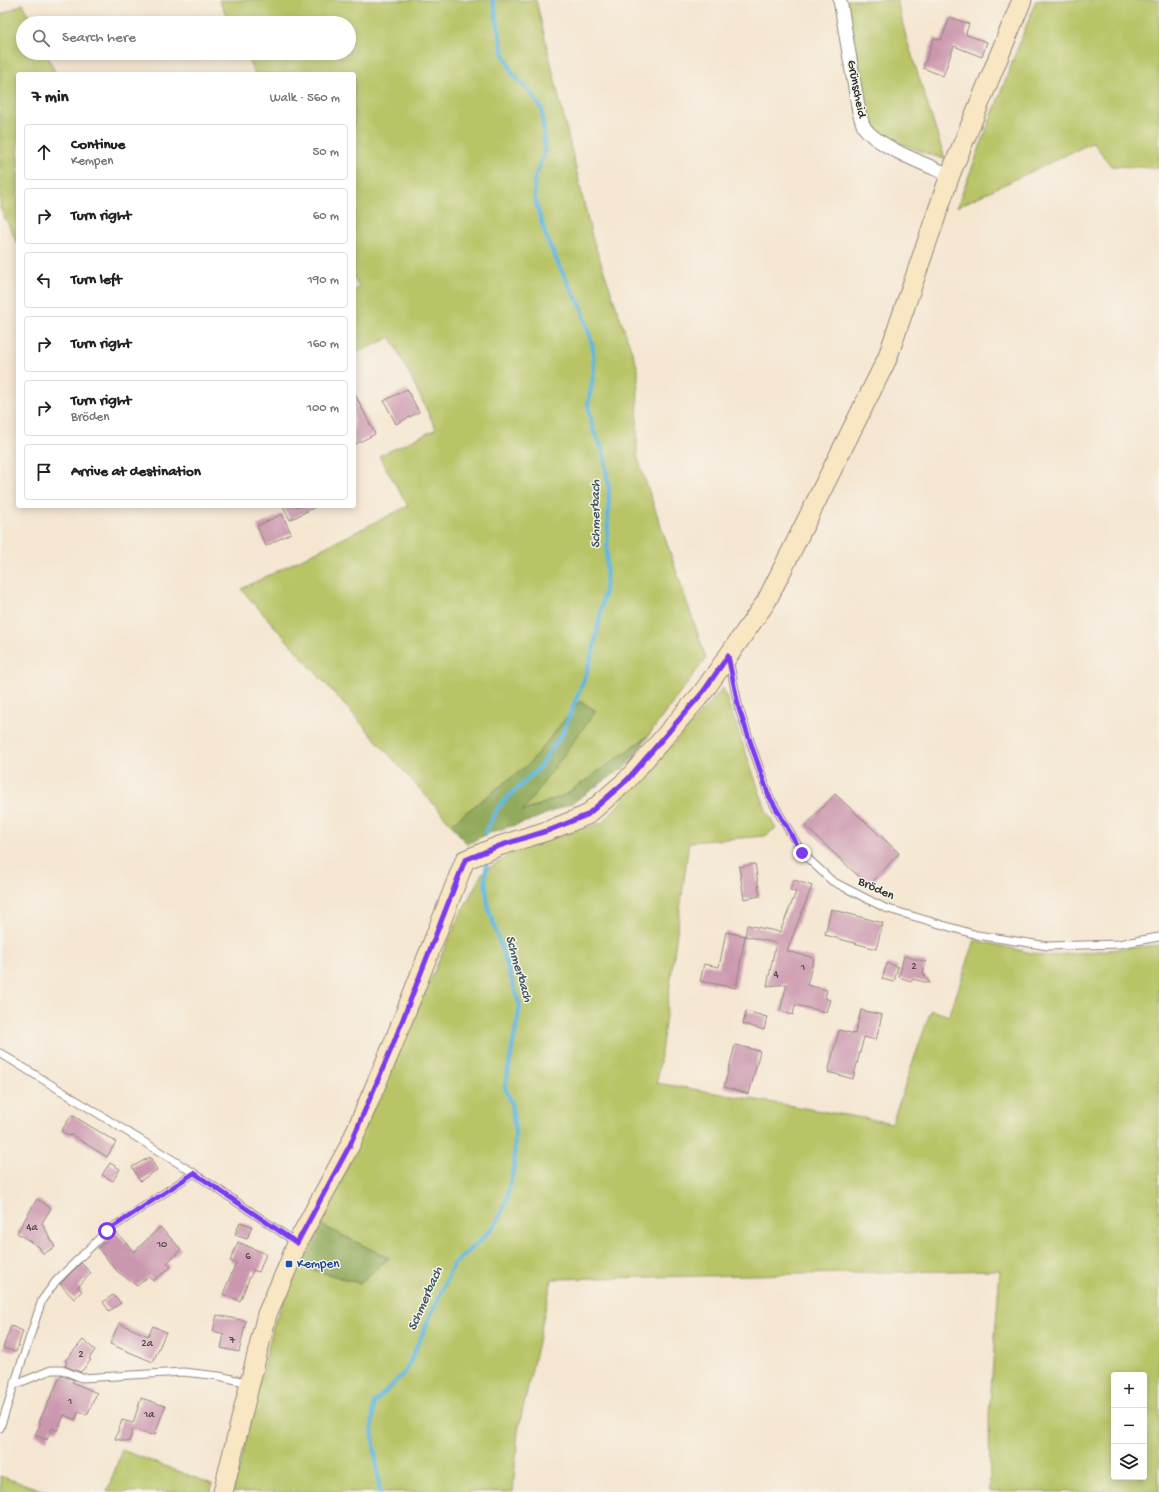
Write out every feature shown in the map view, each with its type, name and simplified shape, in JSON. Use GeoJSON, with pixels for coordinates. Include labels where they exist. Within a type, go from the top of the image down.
{"type":"FeatureCollection","features":[{"type":"Feature","properties":{"kind":"street","name":"Grünscheid"},"geometry":{"type":"LineString","coordinates":[[840,0],[859,112],[864,127],[875,138],[890,147],[950,175]]}},
{"type":"Feature","properties":{"kind":"street"},"geometry":{"type":"LineString","coordinates":[[223,1492],[267,1314],[297,1243],[353,1138],[392,1047],[465,860],[499,846],[550,830],[587,815],[627,780],[703,692],[766,602],[887,359],[950,175],[1022,0]]}},
{"type":"Feature","properties":{"kind":"lane","name":"Bröden"},"geometry":{"type":"LineString","coordinates":[[728,656],[739,709],[769,796],[802,853],[832,881],[886,908],[977,935],[1048,946],[1119,944],[1159,937]]}},
{"type":"Feature","properties":{"kind":"lane"},"geometry":{"type":"LineString","coordinates":[[0,1053],[194,1173],[297,1243]]}},
{"type":"Feature","properties":{"kind":"lane"},"geometry":{"type":"LineString","coordinates":[[0,1428],[42,1300],[56,1281],[107,1231],[194,1173]]}},
{"type":"Feature","properties":{"kind":"lane"},"geometry":{"type":"LineString","coordinates":[[14,1385],[52,1370],[62,1370],[82,1378],[183,1372],[219,1376],[250,1383]]}},
{"type":"Feature","properties":{"kind":"green space"},"geometry":{"type":"Polygon","coordinates":[[[219,0],[536,0],[592,237],[638,369],[637,456],[706,658],[648,736],[565,795],[521,812],[596,711],[580,701],[529,764],[451,824],[241,589],[408,506],[379,456],[436,429],[391,337],[356,353],[356,289],[359,288],[356,282],[356,72],[254,72],[248,60],[356,60],[356,16],[227,16],[219,0]]]}},
{"type":"Feature","properties":{"kind":"green space"},"geometry":{"type":"Polygon","coordinates":[[[847,0],[897,0],[906,37],[945,159],[881,136],[867,113],[847,0]]]}},
{"type":"Feature","properties":{"kind":"green space"},"geometry":{"type":"Polygon","coordinates":[[[1036,0],[1159,0],[1159,168],[1111,166],[1093,142],[957,207],[1036,0]]]}},
{"type":"Feature","properties":{"kind":"green space"},"geometry":{"type":"Polygon","coordinates":[[[23,4],[29,16],[16,16],[16,60],[49,60],[55,72],[16,72],[16,240],[0,208],[0,15],[23,4]]]}},
{"type":"Feature","properties":{"kind":"green space"},"geometry":{"type":"Polygon","coordinates":[[[723,688],[766,810],[776,828],[765,836],[689,842],[657,1083],[892,1123],[931,1010],[949,1016],[975,940],[1045,956],[1159,945],[1159,1492],[990,1492],[989,1416],[1000,1270],[552,1279],[518,1431],[513,1492],[233,1492],[274,1323],[298,1266],[359,1283],[389,1258],[321,1225],[454,927],[482,873],[519,848],[602,823],[723,688]]]}},
{"type":"Feature","properties":{"kind":"green space"},"geometry":{"type":"Polygon","coordinates":[[[580,701],[596,711],[522,812],[565,795],[648,736],[626,766],[572,803],[529,821],[491,832],[467,844],[451,824],[529,764],[580,701]]]}},
{"type":"Feature","properties":{"kind":"green space"},"geometry":{"type":"Polygon","coordinates":[[[321,1225],[389,1258],[360,1283],[298,1266],[321,1225]]]}},
{"type":"Feature","properties":{"kind":"green space"},"geometry":{"type":"Polygon","coordinates":[[[122,1450],[212,1484],[211,1492],[107,1492],[122,1450]]]}},
{"type":"Feature","properties":{"kind":"green space"},"geometry":{"type":"Polygon","coordinates":[[[0,1476],[48,1492],[0,1492],[0,1476]]]}},
{"type":"Feature","properties":{"kind":"building"},"geometry":{"type":"Polygon","coordinates":[[[950,17],[969,24],[966,33],[967,35],[987,42],[982,57],[954,46],[943,76],[923,68],[934,38],[941,40],[950,17]]]}},
{"type":"Feature","properties":{"kind":"building"},"geometry":{"type":"Polygon","coordinates":[[[407,389],[419,412],[396,424],[384,401],[407,389]]]}},
{"type":"Feature","properties":{"kind":"building"},"geometry":{"type":"Polygon","coordinates":[[[356,396],[375,434],[356,444],[356,396]]]}},
{"type":"Feature","properties":{"kind":"building"},"geometry":{"type":"Polygon","coordinates":[[[284,508],[313,508],[290,520],[284,508]]]}},
{"type":"Feature","properties":{"kind":"building"},"geometry":{"type":"Polygon","coordinates":[[[282,514],[291,533],[266,546],[257,526],[282,514]]]}},
{"type":"Feature","properties":{"kind":"building"},"geometry":{"type":"Polygon","coordinates":[[[835,794],[899,853],[869,886],[805,826],[835,794]]]}},
{"type":"Feature","properties":{"kind":"building"},"geometry":{"type":"Polygon","coordinates":[[[755,864],[760,896],[744,899],[739,867],[755,864]]]}},
{"type":"Feature","properties":{"kind":"building"},"geometry":{"type":"Polygon","coordinates":[[[794,880],[812,886],[787,951],[814,958],[807,985],[827,990],[825,998],[830,1000],[826,1012],[795,1005],[793,1015],[780,1011],[787,984],[767,986],[776,943],[745,936],[747,925],[780,932],[796,892],[790,890],[794,880]]]}},
{"type":"Feature","properties":{"kind":"building"},"geometry":{"type":"Polygon","coordinates":[[[831,909],[883,923],[876,949],[825,935],[831,909]]]}},
{"type":"Feature","properties":{"kind":"building"},"geometry":{"type":"Polygon","coordinates":[[[726,932],[745,936],[736,988],[700,981],[704,964],[719,967],[726,932]]]}},
{"type":"Feature","properties":{"kind":"building"},"geometry":{"type":"Polygon","coordinates":[[[904,956],[926,962],[923,973],[930,983],[912,979],[911,981],[899,977],[904,956]]]}},
{"type":"Feature","properties":{"kind":"building"},"geometry":{"type":"Polygon","coordinates":[[[887,963],[898,967],[894,982],[882,979],[887,963]]]}},
{"type":"Feature","properties":{"kind":"building"},"geometry":{"type":"Polygon","coordinates":[[[861,1010],[882,1015],[876,1040],[864,1037],[853,1079],[828,1072],[839,1030],[855,1034],[861,1010]]]}},
{"type":"Feature","properties":{"kind":"building"},"geometry":{"type":"Polygon","coordinates":[[[746,1011],[767,1017],[764,1030],[743,1024],[746,1011]]]}},
{"type":"Feature","properties":{"kind":"building"},"geometry":{"type":"Polygon","coordinates":[[[735,1045],[760,1051],[749,1094],[724,1087],[735,1045]]]}},
{"type":"Feature","properties":{"kind":"building"},"geometry":{"type":"Polygon","coordinates":[[[72,1115],[116,1142],[107,1157],[72,1135],[69,1136],[61,1131],[72,1115]]]}},
{"type":"Feature","properties":{"kind":"building"},"geometry":{"type":"Polygon","coordinates":[[[150,1157],[157,1170],[140,1181],[132,1167],[150,1157]]]}},
{"type":"Feature","properties":{"kind":"building"},"geometry":{"type":"Polygon","coordinates":[[[110,1163],[120,1169],[113,1181],[102,1175],[110,1163]]]}},
{"type":"Feature","properties":{"kind":"building"},"geometry":{"type":"Polygon","coordinates":[[[37,1199],[51,1208],[42,1223],[55,1247],[43,1254],[39,1247],[17,1233],[37,1199]]]}},
{"type":"Feature","properties":{"kind":"building"},"geometry":{"type":"Polygon","coordinates":[[[240,1222],[252,1226],[247,1239],[235,1235],[240,1222]]]}},
{"type":"Feature","properties":{"kind":"building"},"geometry":{"type":"Polygon","coordinates":[[[160,1227],[181,1249],[167,1263],[171,1267],[153,1281],[149,1276],[137,1286],[117,1271],[98,1248],[116,1232],[134,1252],[160,1227]]]}},
{"type":"Feature","properties":{"kind":"building"},"geometry":{"type":"Polygon","coordinates":[[[238,1242],[266,1254],[259,1272],[253,1270],[240,1301],[223,1294],[236,1263],[230,1261],[238,1242]]]}},
{"type":"Feature","properties":{"kind":"building"},"geometry":{"type":"Polygon","coordinates":[[[81,1263],[91,1273],[78,1287],[82,1291],[74,1299],[60,1284],[81,1263]]]}},
{"type":"Feature","properties":{"kind":"building"},"geometry":{"type":"Polygon","coordinates":[[[113,1295],[121,1303],[109,1311],[103,1302],[113,1295]]]}},
{"type":"Feature","properties":{"kind":"building"},"geometry":{"type":"Polygon","coordinates":[[[217,1315],[246,1321],[239,1352],[221,1348],[224,1334],[213,1331],[217,1315]]]}},
{"type":"Feature","properties":{"kind":"building"},"geometry":{"type":"Polygon","coordinates":[[[119,1323],[148,1336],[153,1326],[166,1332],[153,1362],[110,1344],[119,1323]]]}},
{"type":"Feature","properties":{"kind":"building"},"geometry":{"type":"Polygon","coordinates":[[[11,1326],[23,1331],[16,1352],[3,1348],[11,1326]]]}},
{"type":"Feature","properties":{"kind":"building"},"geometry":{"type":"Polygon","coordinates":[[[83,1340],[95,1350],[89,1359],[91,1360],[81,1372],[65,1366],[67,1362],[65,1361],[83,1340]]]}},
{"type":"Feature","properties":{"kind":"building"},"geometry":{"type":"Polygon","coordinates":[[[61,1375],[74,1380],[72,1382],[97,1393],[87,1415],[79,1411],[75,1420],[64,1415],[57,1431],[52,1428],[47,1440],[35,1435],[41,1423],[39,1422],[61,1375]]]}},
{"type":"Feature","properties":{"kind":"building"},"geometry":{"type":"Polygon","coordinates":[[[141,1398],[165,1406],[155,1435],[133,1429],[129,1442],[115,1439],[122,1420],[133,1423],[141,1398]]]}},
{"type":"Feature","properties":{"kind":"waterway","name":"Schmerbach"},"geometry":{"type":"LineString","coordinates":[[485,832],[500,805],[539,768],[562,734],[585,677],[594,647],[606,583],[609,489],[603,450],[593,430],[588,404],[594,372],[593,348],[582,308],[555,257],[546,236],[535,200],[534,180],[545,150],[542,110],[533,95],[513,74],[503,52],[493,0]]}},
{"type":"Feature","properties":{"kind":"waterway","name":"Schmerbach"},"geometry":{"type":"LineString","coordinates":[[380,1492],[372,1429],[374,1403],[406,1371],[453,1265],[486,1235],[497,1222],[506,1201],[514,1167],[515,1131],[511,1102],[505,1087],[520,1006],[488,906],[485,878],[487,862]]}},
{"type":"Feature","properties":{"kind":"place","name":"Kempen"},"geometry":{"type":"Point","coordinates":[289,1264]}},
{"type":"Feature","properties":{"kind":"route"},"geometry":{"type":"LineString","coordinates":[[107,1231],[194,1173],[297,1243],[350,1145],[392,1047],[465,860],[499,846],[550,830],[587,815],[627,780],[703,692],[728,656],[739,709],[769,796],[802,853]]}}]}
